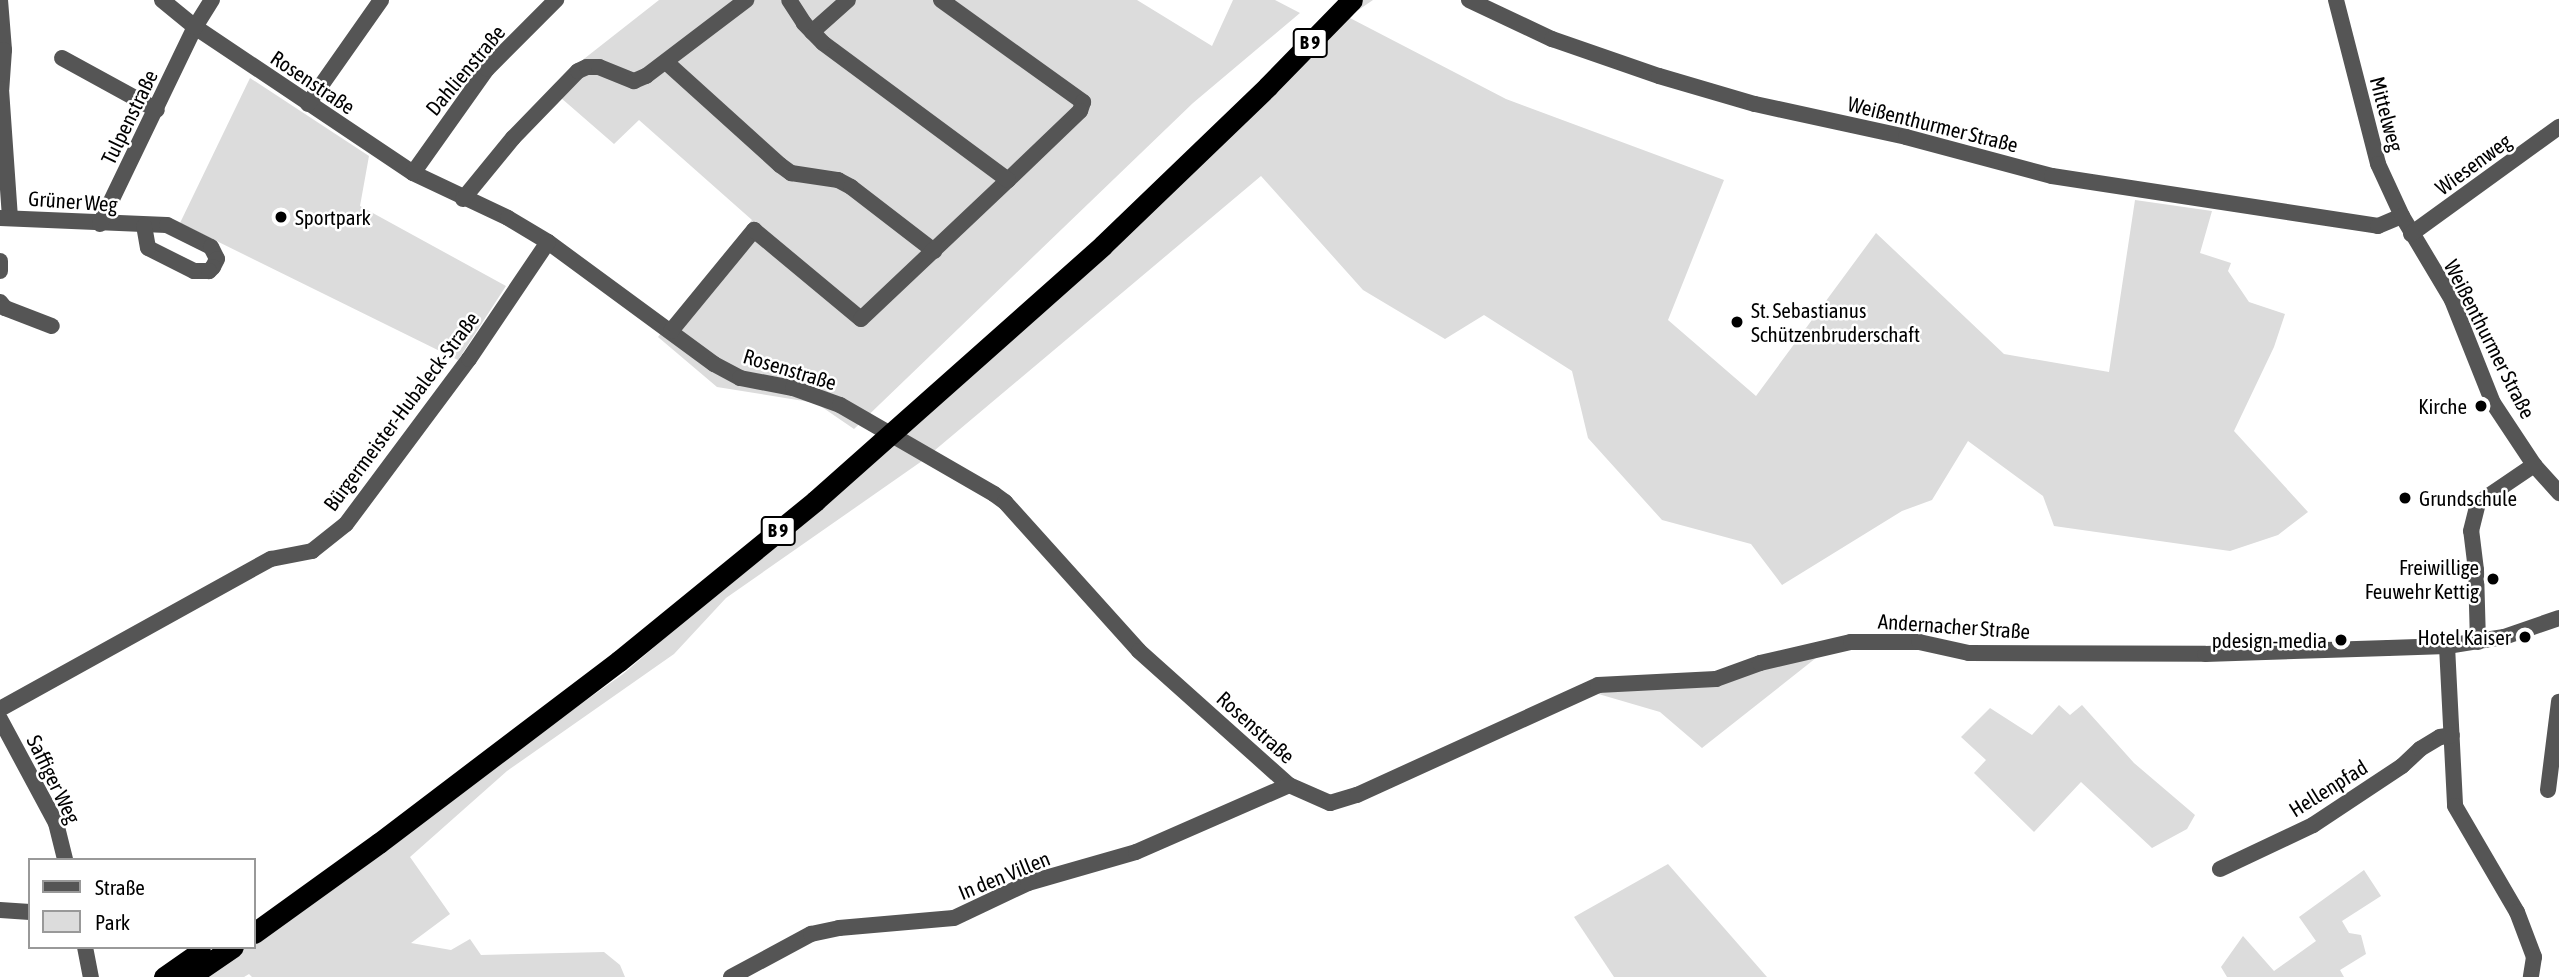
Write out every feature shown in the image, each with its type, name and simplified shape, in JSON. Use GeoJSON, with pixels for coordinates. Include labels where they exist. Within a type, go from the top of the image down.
{"type":"FeatureCollection","features":[{"type":"Feature","properties":{"kind":"highway","name":"B 9"},"geometry":{"type":"LineString","coordinates":[[256,932],[379,843],[608,669],[804,510],[1000,339],[1263,81],[1332,0]]}},
{"type":"Feature","properties":{"kind":"highway","name":"B 9"},"geometry":{"type":"LineString","coordinates":[[256,914],[384,822],[608,651],[803,492],[993,326],[1352,0]]}},
{"type":"Feature","properties":{"kind":"highway"},"geometry":{"type":"LineString","coordinates":[[164,977],[204,949]]}},
{"type":"Feature","properties":{"kind":"highway"},"geometry":{"type":"LineString","coordinates":[[189,977],[230,949]]}},
{"type":"Feature","properties":{"kind":"street"},"geometry":{"type":"LineString","coordinates":[[0,0],[4,50],[1,89],[5,218]]}},
{"type":"Feature","properties":{"kind":"street","name":"Rosenstraße"},"geometry":{"type":"LineString","coordinates":[[162,0],[195,27],[413,173],[508,218],[548,242],[713,364],[740,378],[793,388],[840,405],[1005,502],[1139,651],[1289,785],[1330,803]]}},
{"type":"Feature","properties":{"kind":"street","name":"Tulpenstraße"},"geometry":{"type":"LineString","coordinates":[[100,224],[195,27],[212,0]]}},
{"type":"Feature","properties":{"kind":"street"},"geometry":{"type":"LineString","coordinates":[[308,104],[381,0]]}},
{"type":"Feature","properties":{"kind":"street","name":"Dahlienstraße"},"geometry":{"type":"LineString","coordinates":[[413,173],[487,69],[556,0]]}},
{"type":"Feature","properties":{"kind":"street"},"geometry":{"type":"LineString","coordinates":[[463,199],[513,138],[578,71],[586,66],[599,67],[634,80],[666,62],[746,0]]}},
{"type":"Feature","properties":{"kind":"street"},"geometry":{"type":"LineString","coordinates":[[789,0],[812,32],[859,71],[1009,180]]}},
{"type":"Feature","properties":{"kind":"street"},"geometry":{"type":"LineString","coordinates":[[812,32],[848,0]]}},
{"type":"Feature","properties":{"kind":"street"},"geometry":{"type":"LineString","coordinates":[[671,331],[754,230],[861,319],[1080,111],[1083,102],[941,0]]}},
{"type":"Feature","properties":{"kind":"street","name":"Weißenthurmer Straße"},"geometry":{"type":"LineString","coordinates":[[1469,0],[1552,40],[1658,76],[1755,104],[1906,137],[2052,176],[2378,226],[2402,216]]}},
{"type":"Feature","properties":{"kind":"street","name":"Mittelweg"},"geometry":{"type":"LineString","coordinates":[[2336,0],[2378,164],[2412,234]]}},
{"type":"Feature","properties":{"kind":"street"},"geometry":{"type":"LineString","coordinates":[[62,58],[157,110]]}},
{"type":"Feature","properties":{"kind":"street"},"geometry":{"type":"LineString","coordinates":[[666,62],[780,165],[792,173],[838,180],[851,187],[934,251]]}},
{"type":"Feature","properties":{"kind":"street","name":"Wiesenweg"},"geometry":{"type":"LineString","coordinates":[[2412,234],[2559,127]]}},
{"type":"Feature","properties":{"kind":"street","name":"Grüner Weg"},"geometry":{"type":"LineString","coordinates":[[5,218],[144,226]]}},
{"type":"Feature","properties":{"kind":"street","name":"Weißenthurmer Straße"},"geometry":{"type":"LineString","coordinates":[[2412,234],[2452,300],[2493,403],[2534,465],[2553,475],[2559,493]]}},
{"type":"Feature","properties":{"kind":"street","name":"Bürgermeister-Hubaleck-Straße"},"geometry":{"type":"LineString","coordinates":[[0,709],[271,559],[312,551],[346,524],[469,359],[548,242]]}},
{"type":"Feature","properties":{"kind":"street"},"geometry":{"type":"LineString","coordinates":[[0,261],[0,271]]}},
{"type":"Feature","properties":{"kind":"street"},"geometry":{"type":"LineString","coordinates":[[0,302],[5,308],[52,326]]}},
{"type":"Feature","properties":{"kind":"street"},"geometry":{"type":"LineString","coordinates":[[2478,642],[2476,570],[2471,531],[2478,503],[2534,465]]}},
{"type":"Feature","properties":{"kind":"street","name":"Andernacher Straße"},"geometry":{"type":"LineString","coordinates":[[1330,803],[1357,795],[1598,685],[1716,678],[1760,663],[1851,642],[1919,642],[1969,653],[2206,654],[2447,646],[2504,638],[2559,618]]}},
{"type":"Feature","properties":{"kind":"street"},"geometry":{"type":"LineString","coordinates":[[2447,646],[2455,806],[2517,912],[2534,957],[2531,977]]}},
{"type":"Feature","properties":{"kind":"street"},"geometry":{"type":"LineString","coordinates":[[2548,790],[2559,702]]}},
{"type":"Feature","properties":{"kind":"street","name":"Saffiger Weg"},"geometry":{"type":"LineString","coordinates":[[0,719],[56,823],[65,858]]}},
{"type":"Feature","properties":{"kind":"street","name":"Hellenpfad"},"geometry":{"type":"LineString","coordinates":[[2220,869],[2313,825],[2402,766],[2420,749],[2452,735]]}},
{"type":"Feature","properties":{"kind":"street","name":"In den Villen"},"geometry":{"type":"LineString","coordinates":[[731,977],[811,934],[839,928],[954,918],[1028,883],[1136,852],[1289,785]]}},
{"type":"Feature","properties":{"kind":"street"},"geometry":{"type":"LineString","coordinates":[[0,910],[28,912]]}},
{"type":"Feature","properties":{"kind":"street"},"geometry":{"type":"LineString","coordinates":[[85,949],[91,977]]}},
{"type":"Feature","properties":{"kind":"green space"},"geometry":{"type":"Polygon","coordinates":[[[659,0],[1137,0],[1212,46],[1233,0],[1275,0],[1300,13],[1193,103],[854,429],[816,403],[717,387],[658,337],[752,220],[639,120],[614,144],[553,91],[580,62],[659,0]]]}},
{"type":"Feature","properties":{"kind":"green space"},"geometry":{"type":"Polygon","coordinates":[[[1363,0],[1373,0],[1348,17],[1506,99],[1724,180],[1668,320],[1756,396],[1876,233],[2004,354],[2109,372],[2135,200],[2212,211],[2200,253],[2231,263],[2228,271],[2249,302],[2285,314],[2274,347],[2234,431],[2308,512],[2278,535],[2230,551],[2054,526],[2043,496],[1968,441],[1932,500],[1902,511],[1782,585],[1751,544],[1662,520],[1588,438],[1572,371],[1484,315],[1445,339],[1363,290],[1261,176],[922,461],[726,598],[674,654],[507,771],[410,857],[450,914],[411,943],[451,950],[470,939],[481,955],[604,952],[620,965],[625,977],[252,977],[249,974],[244,977],[196,977],[235,949],[256,949],[256,935],[623,674],[1000,349],[1363,0]]]}},
{"type":"Feature","properties":{"kind":"green space","name":"Sportpark"},"geometry":{"type":"Polygon","coordinates":[[[250,78],[369,156],[360,206],[506,286],[458,360],[180,223],[250,78]]]}},
{"type":"Feature","properties":{"kind":"green space"},"geometry":{"type":"Polygon","coordinates":[[[1821,654],[1702,748],[1660,712],[1595,693],[1611,685],[1718,682],[1821,654]]]}},
{"type":"Feature","properties":{"kind":"green space"},"geometry":{"type":"Polygon","coordinates":[[[2059,705],[2070,715],[2082,705],[2134,763],[2195,815],[2187,829],[2152,848],[2081,782],[2034,832],[1974,773],[1986,760],[1961,737],[1990,708],[2032,735],[2059,705]]]}},
{"type":"Feature","properties":{"kind":"green space"},"geometry":{"type":"Polygon","coordinates":[[[1668,864],[1767,977],[1614,977],[1574,917],[1668,864]]]}},
{"type":"Feature","properties":{"kind":"green space"},"geometry":{"type":"Polygon","coordinates":[[[2364,870],[2381,896],[2342,921],[2349,933],[2361,935],[2366,954],[2340,970],[2344,977],[2227,977],[2221,967],[2243,936],[2274,971],[2316,941],[2299,917],[2364,870]]]}},
{"type":"Feature","properties":{"kind":"place","name":"Sportpark"},"geometry":{"type":"Point","coordinates":[281,217]}},
{"type":"Feature","properties":{"kind":"place","name":"St. Sebastianus Schützenbruderschaft"},"geometry":{"type":"Point","coordinates":[1737,322]}},
{"type":"Feature","properties":{"kind":"place","name":"Kirche"},"geometry":{"type":"Point","coordinates":[2481,406]}},
{"type":"Feature","properties":{"kind":"place","name":"Grundschule"},"geometry":{"type":"Point","coordinates":[2405,498]}},
{"type":"Feature","properties":{"kind":"place","name":"Freiwillige Feuwehr Kettig"},"geometry":{"type":"Point","coordinates":[2493,579]}},
{"type":"Feature","properties":{"kind":"place","name":"Hotel Kaiser"},"geometry":{"type":"Point","coordinates":[2525,637]}},
{"type":"Feature","properties":{"kind":"place","name":"pdesign-media"},"geometry":{"type":"Point","coordinates":[2341,640]}}]}
